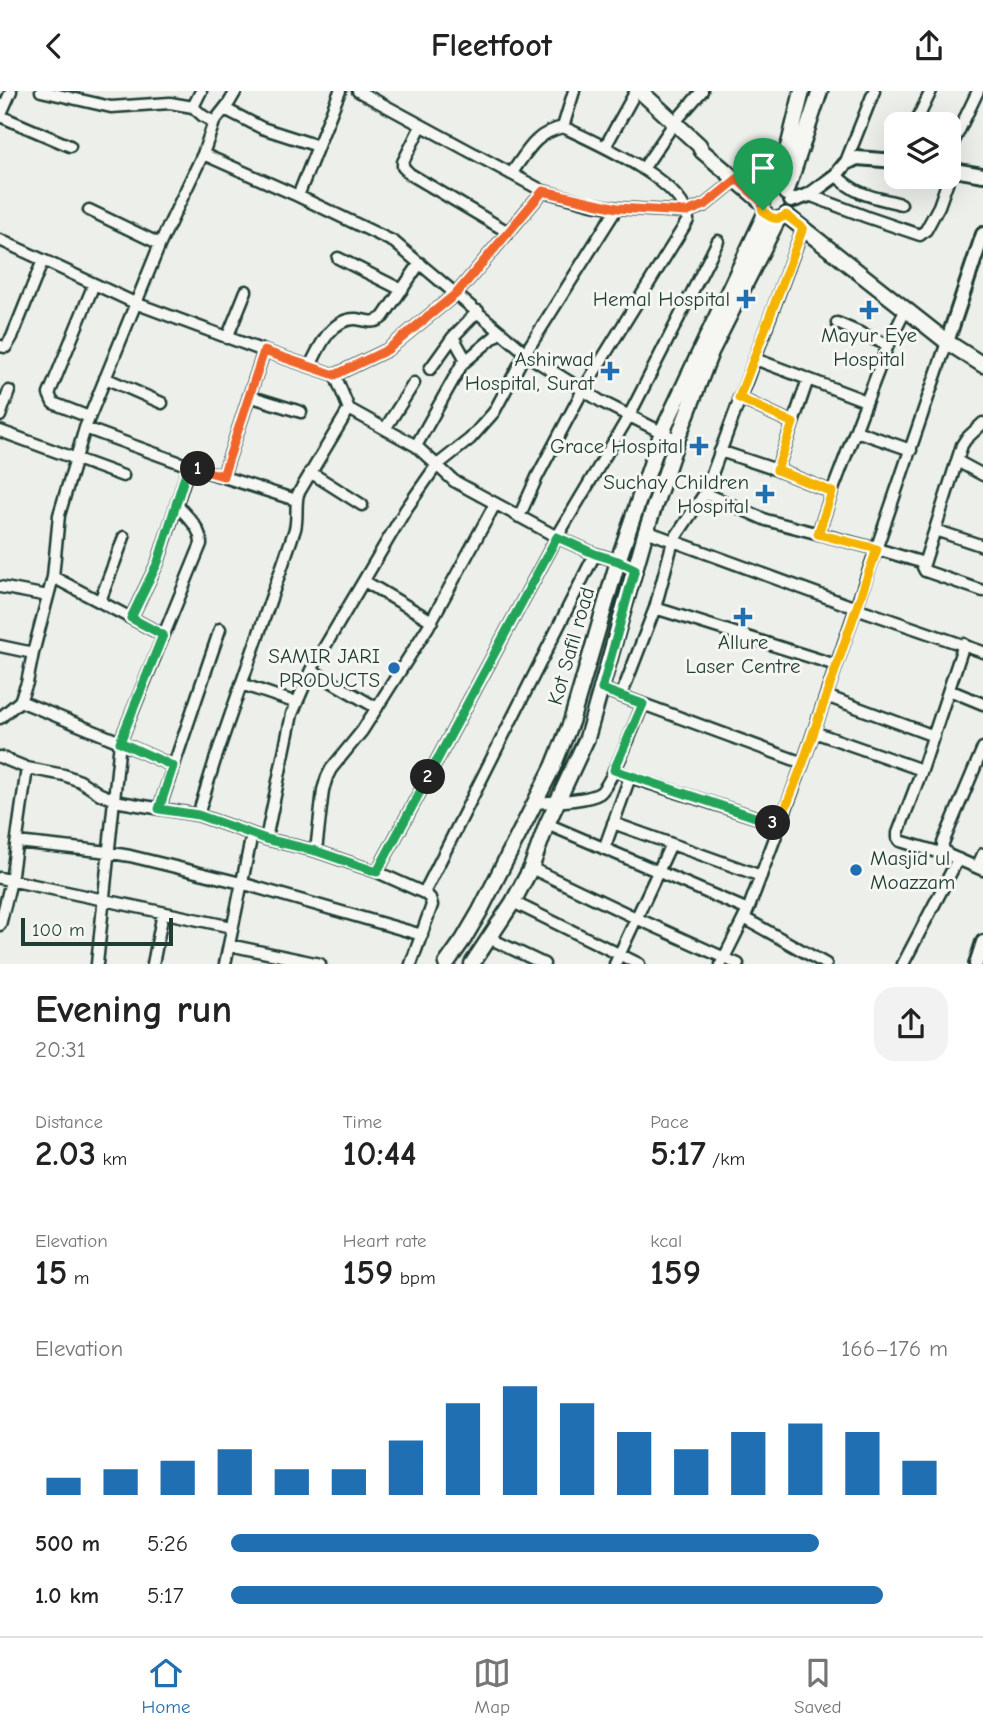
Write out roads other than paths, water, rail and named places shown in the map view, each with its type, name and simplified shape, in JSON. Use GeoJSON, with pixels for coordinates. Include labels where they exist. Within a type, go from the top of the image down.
{"type":"FeatureCollection","features":[{"type":"Feature","properties":{"kind":"main road","name":"Kot Safil road"},"geometry":{"type":"LineString","coordinates":[[446,964],[480,911],[553,767],[571,722],[618,561],[662,432],[776,203],[802,91]]}},
{"type":"Feature","properties":{"kind":"main road","name":"Kot Safil road"},"geometry":{"type":"LineString","coordinates":[[472,964],[513,902],[531,868],[547,824],[587,738],[646,531],[677,439],[820,91]]}},
{"type":"Feature","properties":{"kind":"main road"},"geometry":{"type":"LineString","coordinates":[[645,93],[702,151],[737,179],[776,203]]}},
{"type":"Feature","properties":{"kind":"main road"},"geometry":{"type":"LineString","coordinates":[[699,145],[706,146],[803,228],[947,342],[983,365]]}},
{"type":"Feature","properties":{"kind":"street"},"geometry":{"type":"LineString","coordinates":[[11,91],[0,116],[70,146]]}},
{"type":"Feature","properties":{"kind":"street"},"geometry":{"type":"LineString","coordinates":[[41,91],[111,107],[170,103],[193,107],[214,122]]}},
{"type":"Feature","properties":{"kind":"street"},"geometry":{"type":"LineString","coordinates":[[193,107],[201,91]]}},
{"type":"Feature","properties":{"kind":"street"},"geometry":{"type":"LineString","coordinates":[[0,718],[20,701],[27,683],[53,577],[60,515],[89,417],[160,244],[203,154],[214,122],[236,91]]}},
{"type":"Feature","properties":{"kind":"street"},"geometry":{"type":"LineString","coordinates":[[298,196],[340,91]]}},
{"type":"Feature","properties":{"kind":"street"},"geometry":{"type":"LineString","coordinates":[[358,91],[543,191],[617,208],[687,212],[705,205],[737,179]]}},
{"type":"Feature","properties":{"kind":"street"},"geometry":{"type":"LineString","coordinates":[[563,127],[574,91]]}},
{"type":"Feature","properties":{"kind":"street"},"geometry":{"type":"LineString","coordinates":[[643,169],[675,122],[702,91]]}},
{"type":"Feature","properties":{"kind":"street"},"geometry":{"type":"LineString","coordinates":[[845,165],[874,91]]}},
{"type":"Feature","properties":{"kind":"street"},"geometry":{"type":"LineString","coordinates":[[921,112],[931,91]]}},
{"type":"Feature","properties":{"kind":"street"},"geometry":{"type":"LineString","coordinates":[[961,126],[978,91]]}},
{"type":"Feature","properties":{"kind":"street"},"geometry":{"type":"LineString","coordinates":[[605,147],[645,93]]}},
{"type":"Feature","properties":{"kind":"street"},"geometry":{"type":"LineString","coordinates":[[225,109],[262,128],[318,146]]}},
{"type":"Feature","properties":{"kind":"street"},"geometry":{"type":"LineString","coordinates":[[421,126],[402,163],[403,167],[410,174],[508,232]]}},
{"type":"Feature","properties":{"kind":"street"},"geometry":{"type":"LineString","coordinates":[[511,174],[540,135],[563,127],[643,169],[677,195],[687,212],[688,220],[583,390],[519,517]]}},
{"type":"Feature","properties":{"kind":"street"},"geometry":{"type":"LineString","coordinates":[[203,154],[394,242],[526,352],[602,402],[677,439]]}},
{"type":"Feature","properties":{"kind":"street"},"geometry":{"type":"LineString","coordinates":[[776,203],[809,195],[857,158],[884,160]]}},
{"type":"Feature","properties":{"kind":"street"},"geometry":{"type":"LineString","coordinates":[[961,171],[983,174]]}},
{"type":"Feature","properties":{"kind":"street"},"geometry":{"type":"LineString","coordinates":[[836,175],[845,185],[857,192],[901,204]]}},
{"type":"Feature","properties":{"kind":"street"},"geometry":{"type":"LineString","coordinates":[[809,195],[920,235],[926,230],[939,206],[944,189]]}},
{"type":"Feature","properties":{"kind":"street"},"geometry":{"type":"LineString","coordinates":[[0,240],[135,303],[335,375],[387,350],[457,293],[543,191]]}},
{"type":"Feature","properties":{"kind":"street"},"geometry":{"type":"LineString","coordinates":[[266,839],[292,714],[311,670],[406,509],[436,466],[470,439],[494,412],[526,352],[617,208]]}},
{"type":"Feature","properties":{"kind":"street"},"geometry":{"type":"LineString","coordinates":[[89,211],[160,244]]}},
{"type":"Feature","properties":{"kind":"street"},"geometry":{"type":"LineString","coordinates":[[621,696],[655,608],[673,541],[705,493],[803,228]]}},
{"type":"Feature","properties":{"kind":"street"},"geometry":{"type":"LineString","coordinates":[[723,961],[746,914],[803,763],[983,234]]}},
{"type":"Feature","properties":{"kind":"street"},"geometry":{"type":"LineString","coordinates":[[377,872],[557,537],[629,416],[718,241]]}},
{"type":"Feature","properties":{"kind":"street"},"geometry":{"type":"LineString","coordinates":[[338,258],[402,290]]}},
{"type":"Feature","properties":{"kind":"street"},"geometry":{"type":"LineString","coordinates":[[0,346],[6,347],[12,337],[43,260]]}},
{"type":"Feature","properties":{"kind":"street"},"geometry":{"type":"LineString","coordinates":[[310,366],[332,328],[348,320],[373,322],[383,317],[420,263]]}},
{"type":"Feature","properties":{"kind":"street"},"geometry":{"type":"LineString","coordinates":[[89,417],[52,403],[50,394],[94,284]]}},
{"type":"Feature","properties":{"kind":"street"},"geometry":{"type":"LineString","coordinates":[[227,338],[246,291]]}},
{"type":"Feature","properties":{"kind":"street"},"geometry":{"type":"LineString","coordinates":[[818,534],[866,401],[888,345],[906,309]]}},
{"type":"Feature","properties":{"kind":"street"},"geometry":{"type":"LineString","coordinates":[[429,369],[453,337],[478,311]]}},
{"type":"Feature","properties":{"kind":"street"},"geometry":{"type":"LineString","coordinates":[[837,323],[888,345]]}},
{"type":"Feature","properties":{"kind":"street"},"geometry":{"type":"LineString","coordinates":[[416,446],[458,371],[500,332]]}},
{"type":"Feature","properties":{"kind":"street"},"geometry":{"type":"LineString","coordinates":[[453,337],[466,361]]}},
{"type":"Feature","properties":{"kind":"street"},"geometry":{"type":"LineString","coordinates":[[223,476],[264,351]]}},
{"type":"Feature","properties":{"kind":"street"},"geometry":{"type":"LineString","coordinates":[[755,359],[866,401]]}},
{"type":"Feature","properties":{"kind":"street"},"geometry":{"type":"LineString","coordinates":[[335,375],[349,409],[416,446],[454,481],[557,537],[635,569]]}},
{"type":"Feature","properties":{"kind":"street"},"geometry":{"type":"LineString","coordinates":[[105,378],[162,403]]}},
{"type":"Feature","properties":{"kind":"street"},"geometry":{"type":"LineString","coordinates":[[777,470],[808,379]]}},
{"type":"Feature","properties":{"kind":"street"},"geometry":{"type":"LineString","coordinates":[[386,429],[414,383]]}},
{"type":"Feature","properties":{"kind":"street"},"geometry":{"type":"LineString","coordinates":[[0,416],[9,391]]}},
{"type":"Feature","properties":{"kind":"street"},"geometry":{"type":"LineString","coordinates":[[249,395],[301,412]]}},
{"type":"Feature","properties":{"kind":"street"},"geometry":{"type":"LineString","coordinates":[[739,398],[793,423]]}},
{"type":"Feature","properties":{"kind":"street"},"geometry":{"type":"LineString","coordinates":[[198,815],[295,529],[298,516],[296,500],[300,488],[349,409]]}},
{"type":"Feature","properties":{"kind":"street"},"geometry":{"type":"LineString","coordinates":[[983,423],[966,439],[924,563],[925,571],[983,591]]}},
{"type":"Feature","properties":{"kind":"street"},"geometry":{"type":"LineString","coordinates":[[85,428],[188,466],[296,500]]}},
{"type":"Feature","properties":{"kind":"street"},"geometry":{"type":"LineString","coordinates":[[0,431],[123,476]]}},
{"type":"Feature","properties":{"kind":"street"},"geometry":{"type":"LineString","coordinates":[[856,431],[911,450]]}},
{"type":"Feature","properties":{"kind":"street"},"geometry":{"type":"LineString","coordinates":[[720,451],[832,492]]}},
{"type":"Feature","properties":{"kind":"street"},"geometry":{"type":"LineString","coordinates":[[957,461],[983,475]]}},
{"type":"Feature","properties":{"kind":"street"},"geometry":{"type":"LineString","coordinates":[[131,618],[158,562],[188,466]]}},
{"type":"Feature","properties":{"kind":"street"},"geometry":{"type":"LineString","coordinates":[[310,472],[362,505]]}},
{"type":"Feature","properties":{"kind":"street"},"geometry":{"type":"LineString","coordinates":[[705,493],[757,517],[924,563]]}},
{"type":"Feature","properties":{"kind":"street"},"geometry":{"type":"LineString","coordinates":[[316,851],[323,790],[331,769],[362,731],[432,621],[495,504]]}},
{"type":"Feature","properties":{"kind":"street"},"geometry":{"type":"LineString","coordinates":[[97,964],[120,742],[201,544],[198,528],[177,505]]}},
{"type":"Feature","properties":{"kind":"street"},"geometry":{"type":"LineString","coordinates":[[935,530],[983,546]]}},
{"type":"Feature","properties":{"kind":"street"},"geometry":{"type":"LineString","coordinates":[[646,531],[983,652]]}},
{"type":"Feature","properties":{"kind":"street"},"geometry":{"type":"LineString","coordinates":[[100,601],[124,537]]}},
{"type":"Feature","properties":{"kind":"street"},"geometry":{"type":"LineString","coordinates":[[424,893],[595,554]]}},
{"type":"Feature","properties":{"kind":"street"},"geometry":{"type":"LineString","coordinates":[[53,577],[163,635]]}},
{"type":"Feature","properties":{"kind":"street"},"geometry":{"type":"LineString","coordinates":[[364,580],[432,621]]}},
{"type":"Feature","properties":{"kind":"street"},"geometry":{"type":"LineString","coordinates":[[0,587],[48,596]]}},
{"type":"Feature","properties":{"kind":"street"},"geometry":{"type":"LineString","coordinates":[[655,608],[836,665]]}},
{"type":"Feature","properties":{"kind":"street"},"geometry":{"type":"LineString","coordinates":[[159,809],[220,629]]}},
{"type":"Feature","properties":{"kind":"street"},"geometry":{"type":"LineString","coordinates":[[964,644],[898,838],[900,841],[980,868],[983,854]]}},
{"type":"Feature","properties":{"kind":"street"},"geometry":{"type":"LineString","coordinates":[[0,646],[33,653]]}},
{"type":"Feature","properties":{"kind":"street"},"geometry":{"type":"LineString","coordinates":[[311,670],[377,708]]}},
{"type":"Feature","properties":{"kind":"street"},"geometry":{"type":"LineString","coordinates":[[241,684],[297,703]]}},
{"type":"Feature","properties":{"kind":"street"},"geometry":{"type":"LineString","coordinates":[[602,689],[803,763]]}},
{"type":"Feature","properties":{"kind":"street"},"geometry":{"type":"LineString","coordinates":[[949,690],[983,703]]}},
{"type":"Feature","properties":{"kind":"street"},"geometry":{"type":"LineString","coordinates":[[826,696],[934,736]]}},
{"type":"Feature","properties":{"kind":"street"},"geometry":{"type":"LineString","coordinates":[[20,701],[173,766]]}},
{"type":"Feature","properties":{"kind":"street"},"geometry":{"type":"LineString","coordinates":[[535,803],[557,802],[602,791],[643,704]]}},
{"type":"Feature","properties":{"kind":"street"},"geometry":{"type":"LineString","coordinates":[[814,732],[922,770]]}},
{"type":"Feature","properties":{"kind":"street"},"geometry":{"type":"LineString","coordinates":[[953,857],[943,849],[943,843],[983,748]]}},
{"type":"Feature","properties":{"kind":"street"},"geometry":{"type":"LineString","coordinates":[[0,757],[27,768],[57,772],[114,800],[198,815],[266,839],[316,851],[377,872],[424,893],[430,898],[432,905],[411,964]]}},
{"type":"Feature","properties":{"kind":"street"},"geometry":{"type":"LineString","coordinates":[[0,925],[18,842],[27,768]]}},
{"type":"Feature","properties":{"kind":"street"},"geometry":{"type":"LineString","coordinates":[[614,770],[779,825]]}},
{"type":"Feature","properties":{"kind":"street"},"geometry":{"type":"LineString","coordinates":[[604,849],[630,776]]}},
{"type":"Feature","properties":{"kind":"street"},"geometry":{"type":"LineString","coordinates":[[613,823],[761,876]]}},
{"type":"Feature","properties":{"kind":"street"},"geometry":{"type":"LineString","coordinates":[[547,824],[746,914],[826,964]]}},
{"type":"Feature","properties":{"kind":"street"},"geometry":{"type":"LineString","coordinates":[[225,964],[252,834]]}},
{"type":"Feature","properties":{"kind":"street"},"geometry":{"type":"LineString","coordinates":[[18,842],[109,852],[241,883],[422,935]]}},
{"type":"Feature","properties":{"kind":"street"},"geometry":{"type":"LineString","coordinates":[[617,959],[671,844]]}},
{"type":"Feature","properties":{"kind":"street"},"geometry":{"type":"LineString","coordinates":[[904,964],[953,857]]}},
{"type":"Feature","properties":{"kind":"street"},"geometry":{"type":"LineString","coordinates":[[531,868],[723,961],[738,964]]}},
{"type":"Feature","properties":{"kind":"street"},"geometry":{"type":"LineString","coordinates":[[0,877],[232,927]]}},
{"type":"Feature","properties":{"kind":"street"},"geometry":{"type":"LineString","coordinates":[[513,902],[617,959],[639,964]]}},
{"type":"Feature","properties":{"kind":"street"},"geometry":{"type":"LineString","coordinates":[[153,964],[163,913]]}},
{"type":"Feature","properties":{"kind":"street"},"geometry":{"type":"LineString","coordinates":[[489,938],[544,964]]}},
{"type":"Feature","properties":{"kind":"street"},"geometry":{"type":"LineString","coordinates":[[976,964],[983,942]]}},
{"type":"Feature","properties":{"kind":"street"},"geometry":{"type":"LineString","coordinates":[[229,945],[320,964]]}},
{"type":"Feature","properties":{"kind":"place","name":"Hemal Hospital"},"geometry":{"type":"Point","coordinates":[746,299]}},
{"type":"Feature","properties":{"kind":"place","name":"Mayur Eye Hospital"},"geometry":{"type":"Point","coordinates":[869,310]}},
{"type":"Feature","properties":{"kind":"place","name":"Ashirwad Hospital, Surat"},"geometry":{"type":"Point","coordinates":[610,371]}},
{"type":"Feature","properties":{"kind":"place","name":"Grace Hospital"},"geometry":{"type":"Point","coordinates":[699,446]}},
{"type":"Feature","properties":{"kind":"place","name":"Suchay Children Hospital"},"geometry":{"type":"Point","coordinates":[765,494]}},
{"type":"Feature","properties":{"kind":"place","name":"Allure Laser Centre"},"geometry":{"type":"Point","coordinates":[743,617]}},
{"type":"Feature","properties":{"kind":"place","name":"SAMIR JARI PRODUCTS"},"geometry":{"type":"Point","coordinates":[394,668]}},
{"type":"Feature","properties":{"kind":"place","name":"Masjid ul Moazzam"},"geometry":{"type":"Point","coordinates":[856,870]}}]}
